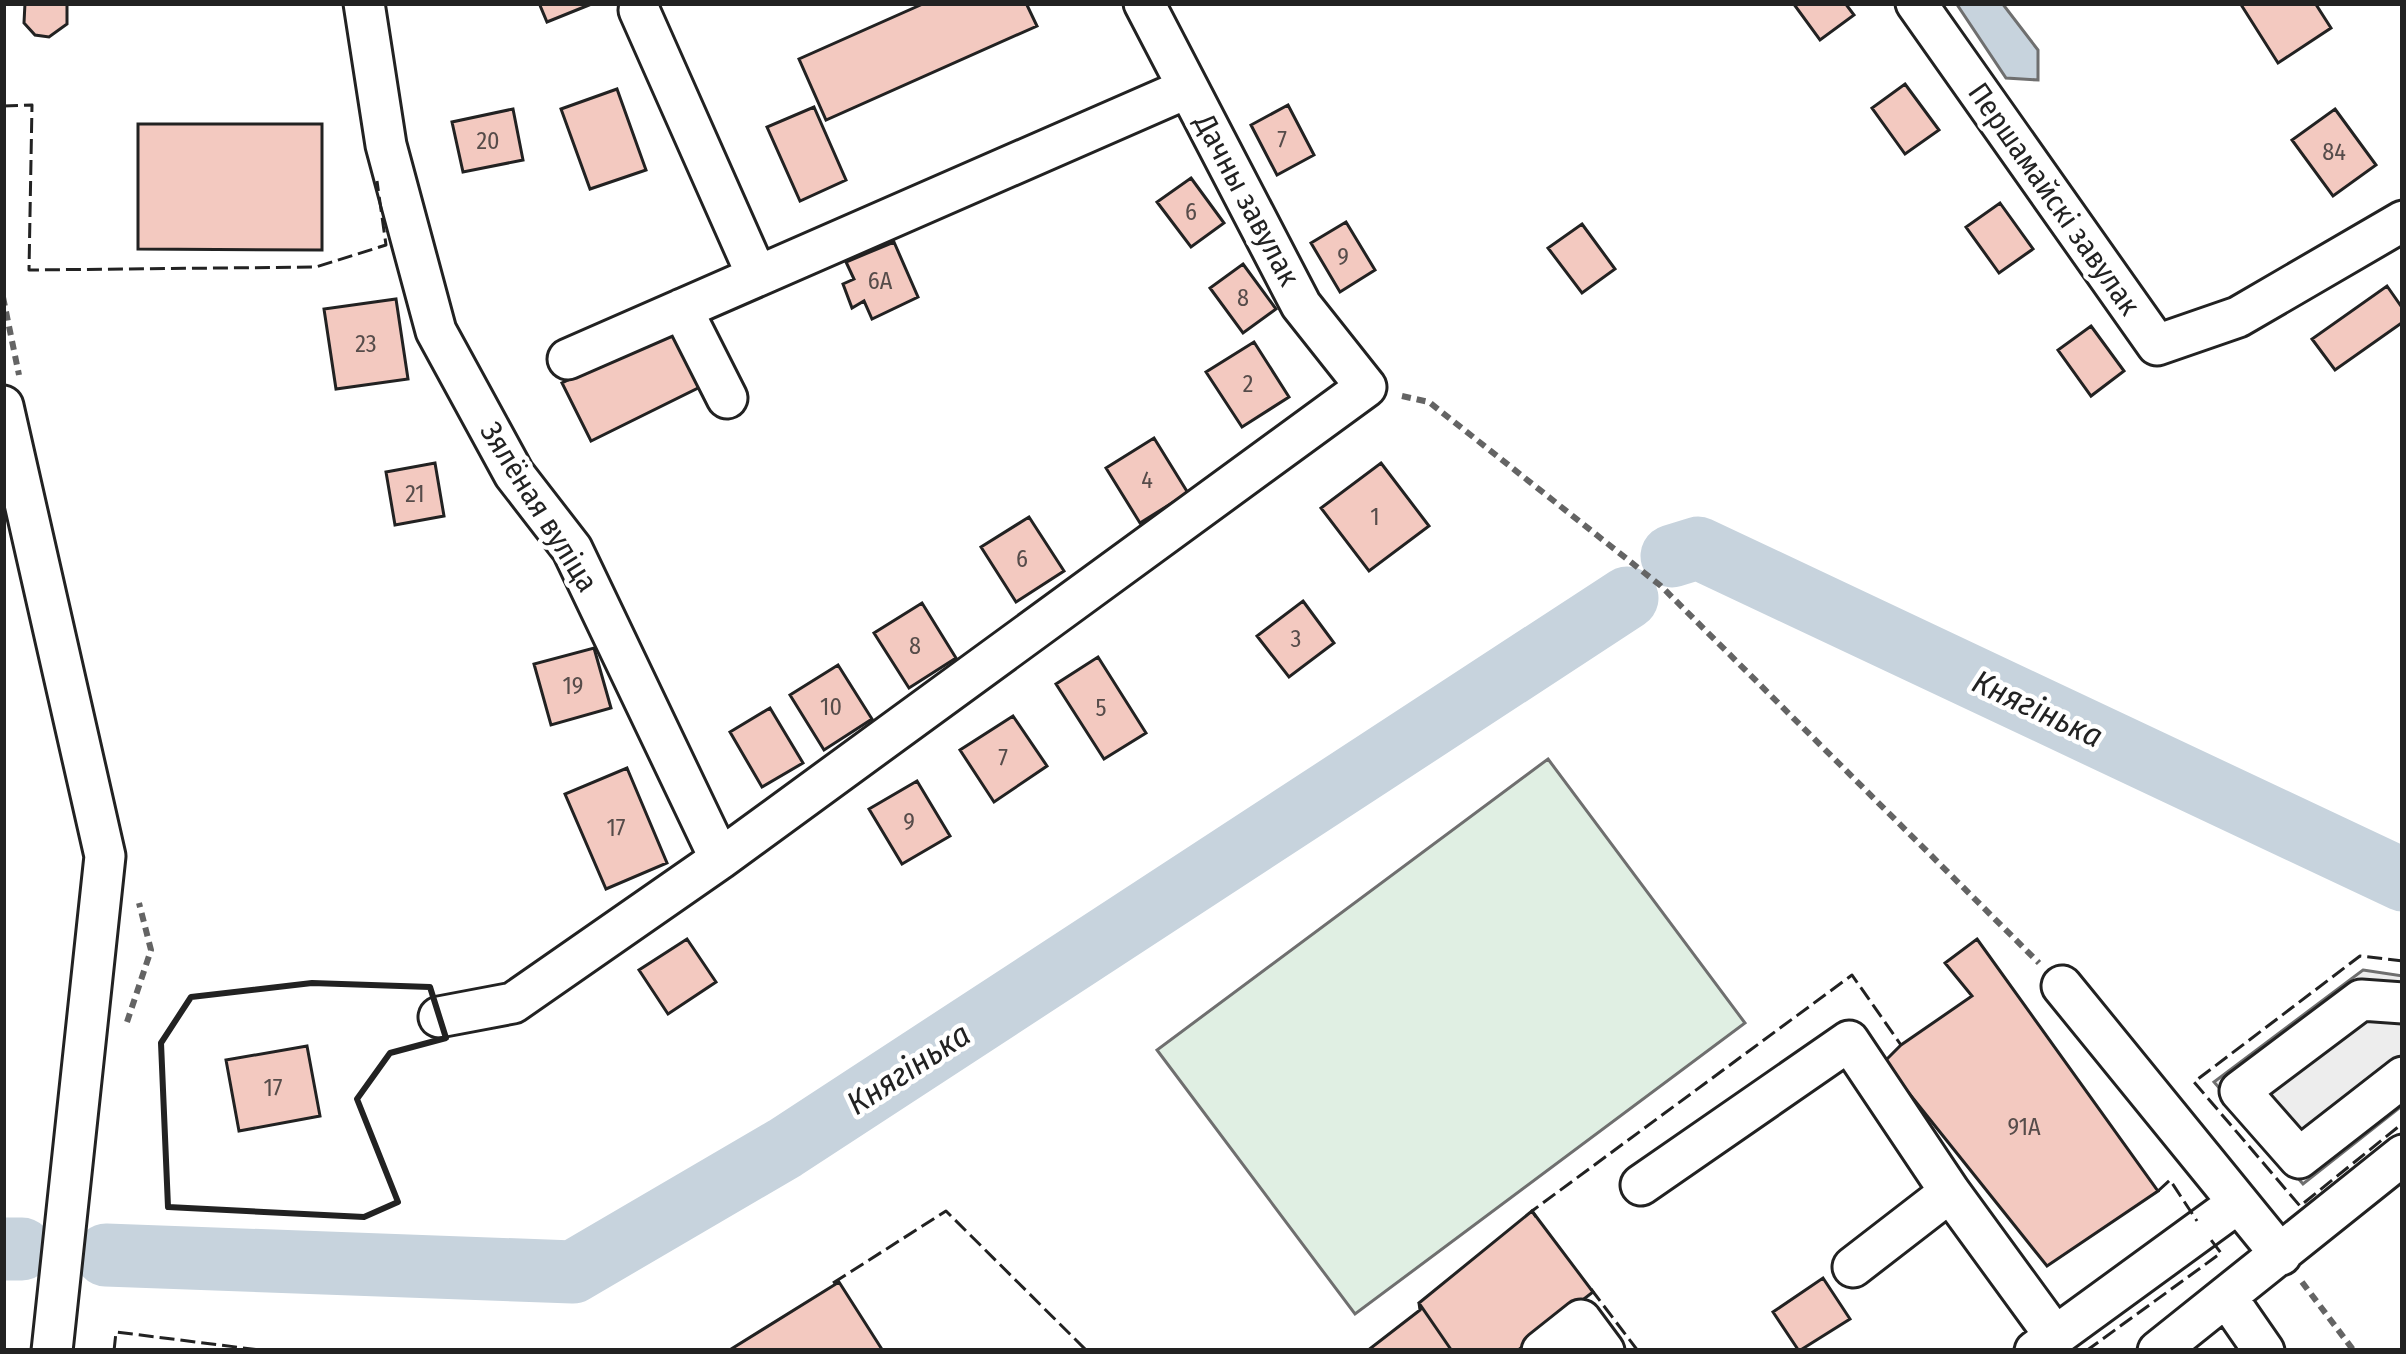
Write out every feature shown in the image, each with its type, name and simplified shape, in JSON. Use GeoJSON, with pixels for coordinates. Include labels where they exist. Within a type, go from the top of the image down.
{"type":"FeatureCollection","features":[{"type":"Feature","properties":{"kind":"street","name":"Зялёная вуліца"},"geometry":{"type":"LineString","coordinates":[[364,3],[386,146],[436,332],[514,474],[572,549],[719,859]]}},
{"type":"Feature","properties":{"kind":"street","name":"Дачны завулак"},"geometry":{"type":"LineString","coordinates":[[1144,3],[1301,305],[1366,387]]}},
{"type":"Feature","properties":{"kind":"street","name":"Першамайскі завулак"},"geometry":{"type":"LineString","coordinates":[[1916,3],[2157,345],[2238,317],[2403,221]]}},
{"type":"Feature","properties":{"kind":"street"},"geometry":{"type":"LineString","coordinates":[[639,10],[757,276]]}},
{"type":"Feature","properties":{"kind":"street"},"geometry":{"type":"LineString","coordinates":[[568,359],[1188,88]]}},
{"type":"Feature","properties":{"kind":"street"},"geometry":{"type":"LineString","coordinates":[[682,309],[727,398]]}},
{"type":"Feature","properties":{"kind":"street"},"geometry":{"type":"LineString","coordinates":[[439,1017],[513,1003],[719,859],[1366,387]]}},
{"type":"Feature","properties":{"kind":"street"},"geometry":{"type":"LineString","coordinates":[[3,406],[105,856],[52,1351]]}},
{"type":"Feature","properties":{"kind":"street"},"geometry":{"type":"LineString","coordinates":[[2062,986],[2281,1255]]}},
{"type":"Feature","properties":{"kind":"street"},"geometry":{"type":"LineString","coordinates":[[2403,1003],[2361,1000],[2240,1090],[2299,1158],[2403,1077]]}},
{"type":"Feature","properties":{"kind":"street"},"geometry":{"type":"LineString","coordinates":[[1641,1185],[1849,1041],[2045,1344],[2238,1203]]}},
{"type":"Feature","properties":{"kind":"street"},"geometry":{"type":"LineString","coordinates":[[2158,1351],[2403,1156]]}},
{"type":"Feature","properties":{"kind":"street"},"geometry":{"type":"LineString","coordinates":[[1853,1267],[1950,1192]]}},
{"type":"Feature","properties":{"kind":"street"},"geometry":{"type":"LineString","coordinates":[[2228,1299],[2264,1351]]}},
{"type":"Feature","properties":{"kind":"street"},"geometry":{"type":"LineString","coordinates":[[1542,1351],[1581,1320],[1604,1351]]}},
{"type":"Feature","properties":{"kind":"path"},"geometry":{"type":"LineString","coordinates":[[1366,387],[1429,402],[1660,586],[2062,986]]}},
{"type":"Feature","properties":{"kind":"path"},"geometry":{"type":"LineString","coordinates":[[2281,1255],[2354,1351]]}},
{"type":"Feature","properties":{"kind":"green space"},"geometry":{"type":"Polygon","coordinates":[[[1548,759],[1745,1023],[1355,1314],[1157,1050],[1548,759]]]}},
{"type":"Feature","properties":{"kind":"shaded area"},"geometry":{"type":"Polygon","coordinates":[[[1956,3],[2002,3],[2038,50],[2038,80],[2006,78],[1956,3]]]}},
{"type":"Feature","properties":{"kind":"shaded area"},"geometry":{"type":"Polygon","coordinates":[[[2363,970],[2403,976],[2403,1105],[2303,1184],[2214,1082],[2363,970]]]}},
{"type":"Feature","properties":{"kind":"building"},"geometry":{"type":"Polygon","coordinates":[[[25,3],[67,3],[67,24],[49,37],[35,35],[24,23],[25,3]]]}},
{"type":"Feature","properties":{"kind":"building"},"geometry":{"type":"Polygon","coordinates":[[[539,3],[594,3],[547,22],[539,3]]]}},
{"type":"Feature","properties":{"kind":"building"},"geometry":{"type":"Polygon","coordinates":[[[925,3],[1026,3],[1037,26],[826,120],[799,59],[925,3]]]}},
{"type":"Feature","properties":{"kind":"building"},"geometry":{"type":"Polygon","coordinates":[[[1793,3],[1845,3],[1854,15],[1820,40],[1793,3]]]}},
{"type":"Feature","properties":{"kind":"building"},"geometry":{"type":"Polygon","coordinates":[[[2240,3],[2315,3],[2331,28],[2278,63],[2240,3]]]}},
{"type":"Feature","properties":{"kind":"building"},"geometry":{"type":"Polygon","coordinates":[[[1905,84],[1939,130],[1905,154],[1872,108],[1905,84]]]}},
{"type":"Feature","properties":{"kind":"building"},"geometry":{"type":"Polygon","coordinates":[[[617,89],[646,170],[590,189],[561,109],[617,89]]]}},
{"type":"Feature","properties":{"kind":"building"},"geometry":{"type":"Polygon","coordinates":[[[1288,105],[1314,155],[1277,175],[1251,125],[1288,105]]]}},
{"type":"Feature","properties":{"kind":"building"},"geometry":{"type":"Polygon","coordinates":[[[814,107],[846,180],[800,201],[767,127],[814,107]]]}},
{"type":"Feature","properties":{"kind":"building"},"geometry":{"type":"Polygon","coordinates":[[[513,109],[523,160],[463,172],[452,122],[513,109]]]}},
{"type":"Feature","properties":{"kind":"building"},"geometry":{"type":"Polygon","coordinates":[[[2335,109],[2376,165],[2333,196],[2292,140],[2335,109]]]}},
{"type":"Feature","properties":{"kind":"building"},"geometry":{"type":"Polygon","coordinates":[[[138,124],[322,124],[322,250],[138,249],[138,124]]]}},
{"type":"Feature","properties":{"kind":"building"},"geometry":{"type":"Polygon","coordinates":[[[1191,178],[1224,223],[1191,247],[1157,202],[1191,178]]]}},
{"type":"Feature","properties":{"kind":"building"},"geometry":{"type":"Polygon","coordinates":[[[2000,203],[2033,249],[1999,273],[1966,227],[2000,203]]]}},
{"type":"Feature","properties":{"kind":"building"},"geometry":{"type":"Polygon","coordinates":[[[1346,222],[1375,270],[1340,292],[1311,243],[1346,222]]]}},
{"type":"Feature","properties":{"kind":"building"},"geometry":{"type":"Polygon","coordinates":[[[1582,224],[1615,269],[1582,293],[1548,248],[1582,224]]]}},
{"type":"Feature","properties":{"kind":"building"},"geometry":{"type":"Polygon","coordinates":[[[894,242],[918,297],[872,319],[864,301],[852,308],[843,284],[854,279],[846,262],[894,242]]]}},
{"type":"Feature","properties":{"kind":"building"},"geometry":{"type":"Polygon","coordinates":[[[1243,264],[1276,309],[1243,333],[1210,288],[1243,264]]]}},
{"type":"Feature","properties":{"kind":"building"},"geometry":{"type":"Polygon","coordinates":[[[2387,286],[2403,309],[2403,322],[2335,370],[2312,339],[2387,286]]]}},
{"type":"Feature","properties":{"kind":"building"},"geometry":{"type":"Polygon","coordinates":[[[396,299],[408,379],[336,389],[324,309],[396,299]]]}},
{"type":"Feature","properties":{"kind":"building"},"geometry":{"type":"Polygon","coordinates":[[[2091,326],[2124,371],[2091,396],[2058,350],[2091,326]]]}},
{"type":"Feature","properties":{"kind":"building"},"geometry":{"type":"Polygon","coordinates":[[[671,329],[700,387],[591,441],[562,383],[671,329]]]}},
{"type":"Feature","properties":{"kind":"building"},"geometry":{"type":"Polygon","coordinates":[[[1254,342],[1289,397],[1242,427],[1206,372],[1254,342]]]}},
{"type":"Feature","properties":{"kind":"building"},"geometry":{"type":"Polygon","coordinates":[[[1154,438],[1188,493],[1140,523],[1106,468],[1154,438]]]}},
{"type":"Feature","properties":{"kind":"building"},"geometry":{"type":"Polygon","coordinates":[[[435,463],[444,516],[395,525],[386,472],[435,463]]]}},
{"type":"Feature","properties":{"kind":"building"},"geometry":{"type":"Polygon","coordinates":[[[1381,463],[1429,526],[1369,571],[1321,508],[1381,463]]]}},
{"type":"Feature","properties":{"kind":"building"},"geometry":{"type":"Polygon","coordinates":[[[1029,517],[1064,571],[1016,602],[981,547],[1029,517]]]}},
{"type":"Feature","properties":{"kind":"building"},"geometry":{"type":"Polygon","coordinates":[[[1303,601],[1334,643],[1289,677],[1257,636],[1303,601]]]}},
{"type":"Feature","properties":{"kind":"building"},"geometry":{"type":"Polygon","coordinates":[[[922,603],[956,658],[909,688],[874,633],[922,603]]]}},
{"type":"Feature","properties":{"kind":"building"},"geometry":{"type":"Polygon","coordinates":[[[594,648],[611,708],[551,725],[534,664],[594,648]]]}},
{"type":"Feature","properties":{"kind":"building"},"geometry":{"type":"Polygon","coordinates":[[[1098,657],[1146,733],[1104,759],[1056,684],[1098,657]]]}},
{"type":"Feature","properties":{"kind":"building"},"geometry":{"type":"Polygon","coordinates":[[[838,665],[872,719],[824,750],[790,695],[838,665]]]}},
{"type":"Feature","properties":{"kind":"building"},"geometry":{"type":"Polygon","coordinates":[[[770,708],[803,763],[762,787],[730,732],[770,708]]]}},
{"type":"Feature","properties":{"kind":"building"},"geometry":{"type":"Polygon","coordinates":[[[1013,716],[1047,766],[994,802],[960,750],[1013,716]]]}},
{"type":"Feature","properties":{"kind":"building"},"geometry":{"type":"Polygon","coordinates":[[[627,768],[667,863],[606,889],[565,794],[627,768]]]}},
{"type":"Feature","properties":{"kind":"building"},"geometry":{"type":"Polygon","coordinates":[[[917,781],[950,836],[902,864],[869,809],[917,781]]]}},
{"type":"Feature","properties":{"kind":"building"},"geometry":{"type":"Polygon","coordinates":[[[687,939],[716,982],[668,1014],[639,970],[687,939]]]}},
{"type":"Feature","properties":{"kind":"building"},"geometry":{"type":"Polygon","coordinates":[[[1977,939],[2158,1191],[2047,1266],[1884,1062],[1972,996],[1945,963],[1977,939]]]}},
{"type":"Feature","properties":{"kind":"building"},"geometry":{"type":"Polygon","coordinates":[[[307,1046],[320,1116],[239,1131],[226,1060],[307,1046]]]}},
{"type":"Feature","properties":{"kind":"building"},"geometry":{"type":"Polygon","coordinates":[[[1532,1211],[1593,1292],[1517,1351],[1452,1351],[1419,1303],[1532,1211]]]}},
{"type":"Feature","properties":{"kind":"building"},"geometry":{"type":"Polygon","coordinates":[[[1532,1211],[1593,1292],[1523,1346],[1527,1351],[1367,1351],[1420,1310],[1419,1303],[1532,1211]]]}},
{"type":"Feature","properties":{"kind":"building"},"geometry":{"type":"Polygon","coordinates":[[[1823,1278],[1850,1319],[1799,1351],[1773,1312],[1823,1278]]]}},
{"type":"Feature","properties":{"kind":"building"},"geometry":{"type":"Polygon","coordinates":[[[839,1282],[883,1351],[728,1351],[839,1282]]]}},
{"type":"Feature","properties":{"kind":"waterway","name":"Княгінька"},"geometry":{"type":"LineString","coordinates":[[1672,556],[1698,548],[2403,880]]}},
{"type":"Feature","properties":{"kind":"waterway","name":"Княгінька"},"geometry":{"type":"LineString","coordinates":[[106,1255],[573,1272],[785,1148],[1627,598]]}},
{"type":"Feature","properties":{"kind":"waterway","name":"Княгінька"},"geometry":{"type":"LineString","coordinates":[[3,1249],[22,1249]]}},
{"type":"Feature","properties":{"kind":"fence"},"geometry":{"type":"LineString","coordinates":[[3,106],[32,105],[29,270],[316,267],[386,245],[377,181]]}},
{"type":"Feature","properties":{"kind":"fence"},"geometry":{"type":"LineString","coordinates":[[2403,961],[2360,956],[2194,1082],[2300,1206],[2403,1123]]}},
{"type":"Feature","properties":{"kind":"fence"},"geometry":{"type":"LineString","coordinates":[[1536,1217],[1532,1211],[1852,975],[1901,1045]]}},
{"type":"Feature","properties":{"kind":"fence"},"geometry":{"type":"LineString","coordinates":[[2158,1191],[2170,1180],[2197,1221]]}},
{"type":"Feature","properties":{"kind":"fence"},"geometry":{"type":"LineString","coordinates":[[833,1283],[946,1211],[1087,1351]]}},
{"type":"Feature","properties":{"kind":"fence"},"geometry":{"type":"LineString","coordinates":[[2086,1351],[2221,1253],[2208,1236]]}},
{"type":"Feature","properties":{"kind":"fence"},"geometry":{"type":"LineString","coordinates":[[1591,1289],[1638,1351]]}},
{"type":"Feature","properties":{"kind":"fence"},"geometry":{"type":"LineString","coordinates":[[114,1351],[116,1332],[268,1351]]}},
{"type":"Feature","properties":{"kind":"wall"},"geometry":{"type":"LineString","coordinates":[[312,983],[430,987],[446,1038],[390,1053],[357,1099],[398,1202],[364,1217],[168,1207],[161,1043],[191,997],[312,983]]}}]}
